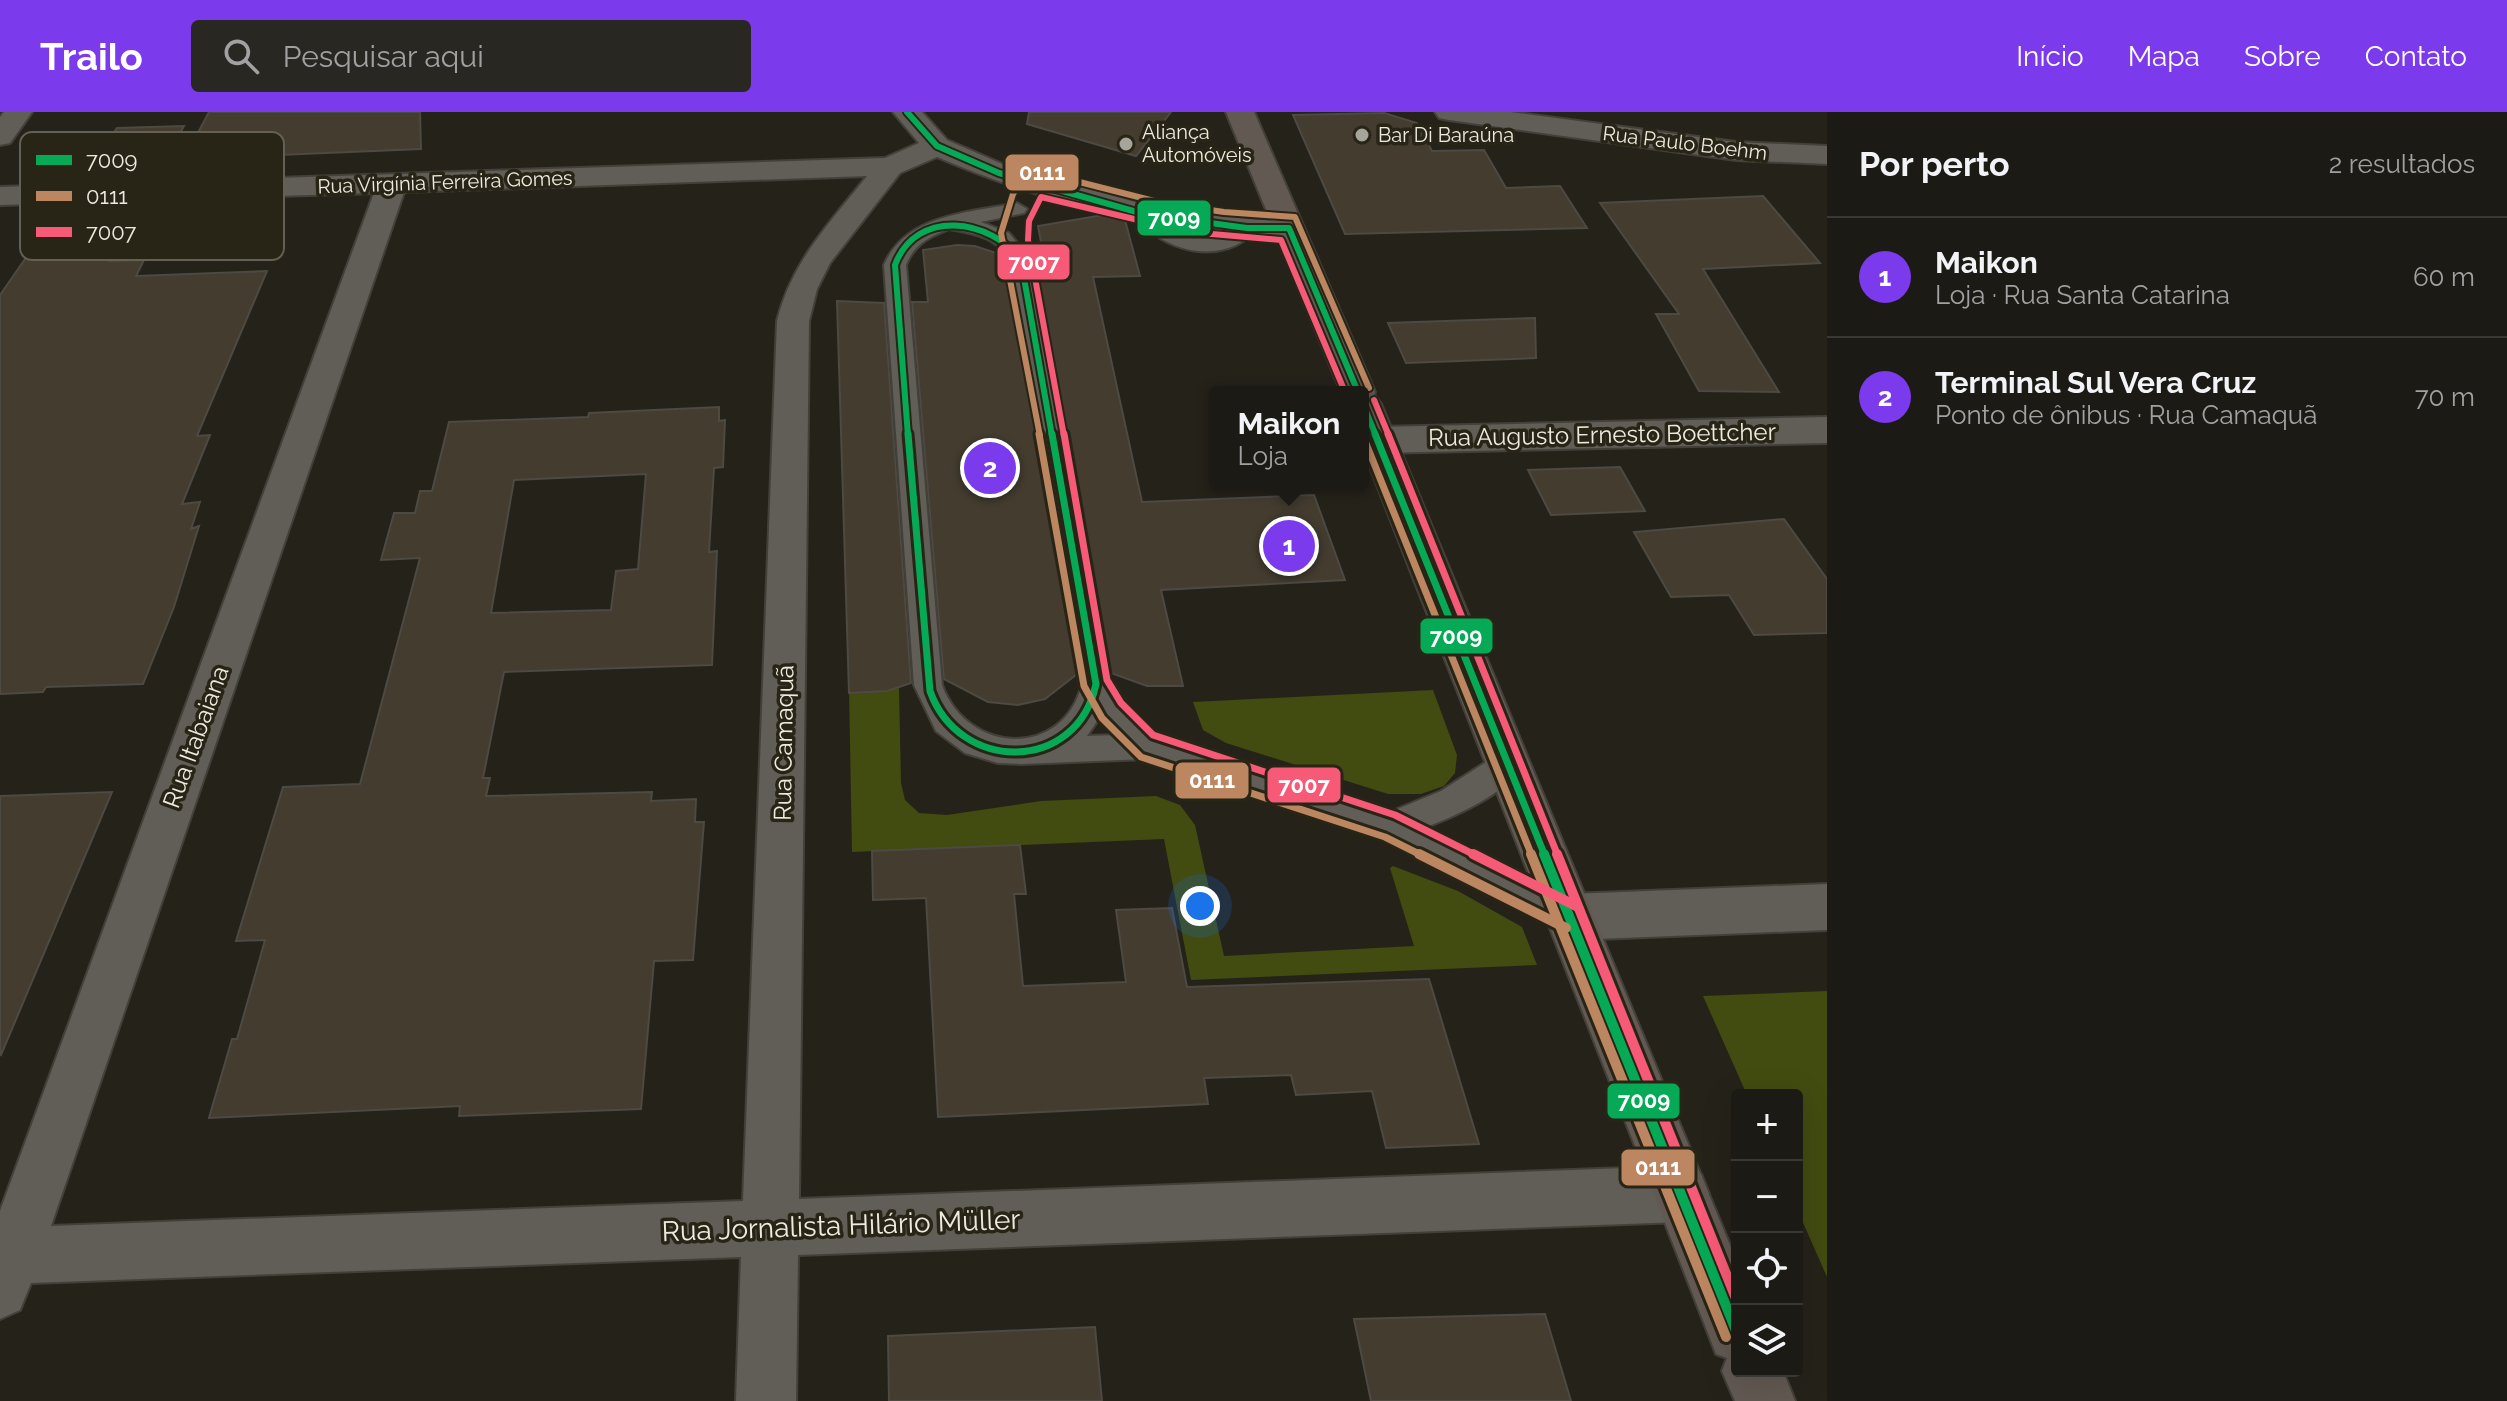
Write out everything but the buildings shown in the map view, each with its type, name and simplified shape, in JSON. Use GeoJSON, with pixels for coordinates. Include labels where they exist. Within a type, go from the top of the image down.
{"type":"FeatureCollection","features":[{"type":"Feature","properties":{"kind":"main road"},"geometry":{"type":"LineString","coordinates":[[1240,112],[1355,386]]}},
{"type":"Feature","properties":{"kind":"main road"},"geometry":{"type":"LineString","coordinates":[[1370,422],[1731,1318]]}},
{"type":"Feature","properties":{"kind":"main road"},"geometry":{"type":"LineString","coordinates":[[1755,1377],[1765,1401]]}},
{"type":"Feature","properties":{"kind":"street"},"geometry":{"type":"LineString","coordinates":[[0,137],[18,112]]}},
{"type":"Feature","properties":{"kind":"street"},"geometry":{"type":"LineString","coordinates":[[907,112],[937,146],[970,163],[1034,183],[1144,214],[1247,228],[1289,228]]}},
{"type":"Feature","properties":{"kind":"street","name":"Rua Paulo Boehm"},"geometry":{"type":"LineString","coordinates":[[1449,112],[1736,151],[1827,155]]}},
{"type":"Feature","properties":{"kind":"street","name":"Rua Camaquã"},"geometry":{"type":"LineString","coordinates":[[766,1401],[793,321],[801,289],[816,260],[890,167],[937,146]]}},
{"type":"Feature","properties":{"kind":"street","name":"Rua Virgínia Ferreira Gomes"},"geometry":{"type":"LineString","coordinates":[[284,187],[890,167]]}},
{"type":"Feature","properties":{"kind":"street","name":"Rua Itabaiana"},"geometry":{"type":"LineString","coordinates":[[4,1267],[392,183]]}},
{"type":"Feature","properties":{"kind":"street","name":"Rua Augusto Ernesto Boettcher"},"geometry":{"type":"LineString","coordinates":[[1370,422],[1827,430]]}},
{"type":"Feature","properties":{"kind":"street"},"geometry":{"type":"LineString","coordinates":[[1571,917],[1827,907]]}},
{"type":"Feature","properties":{"kind":"street","name":"Rua Jornalista Hilário Müller"},"geometry":{"type":"LineString","coordinates":[[4,1267],[771,1228],[1681,1194]]}},
{"type":"Feature","properties":{"kind":"lane"},"geometry":{"type":"LineString","coordinates":[[1034,183],[1029,196],[1017,209],[929,228],[911,237],[898,251],[895,265],[928,685],[935,708],[956,733],[991,748],[1027,752],[1147,746],[1390,826],[1571,917]]}},
{"type":"Feature","properties":{"kind":"lane"},"geometry":{"type":"LineString","coordinates":[[1013,244],[1017,209]]}},
{"type":"Feature","properties":{"kind":"lane"},"geometry":{"type":"LineString","coordinates":[[952,224],[974,226],[999,234],[1013,244],[1021,261],[1096,684],[1095,704],[1080,727],[1060,742],[1027,752]]}},
{"type":"Feature","properties":{"kind":"lane"},"geometry":{"type":"LineString","coordinates":[[1096,684],[1111,710],[1147,746]]}},
{"type":"Feature","properties":{"kind":"lane"},"geometry":{"type":"LineString","coordinates":[[1390,826],[1455,801],[1483,785],[1508,764]]}},
{"type":"Feature","properties":{"kind":"green space"},"geometry":{"type":"Polygon","coordinates":[[[899,687],[901,783],[905,800],[919,813],[947,815],[1041,801],[1156,796],[1180,805],[1195,825],[1224,956],[1414,946],[1390,868],[1393,866],[1458,891],[1522,927],[1537,965],[1191,980],[1164,839],[852,852],[849,689],[899,687]]]}},
{"type":"Feature","properties":{"kind":"green space"},"geometry":{"type":"Polygon","coordinates":[[[1433,690],[1457,755],[1455,773],[1444,786],[1421,794],[1388,794],[1226,743],[1203,730],[1193,702],[1433,690]]]}},
{"type":"Feature","properties":{"kind":"green space"},"geometry":{"type":"Polygon","coordinates":[[[1827,991],[1827,1277],[1803,1223],[1803,1089],[1744,1089],[1703,996],[1827,991]]]}},
{"type":"Feature","properties":{"kind":"transit line","name":"7009"},"geometry":{"type":"LineString","coordinates":[[907,112],[937,146],[999,173],[1144,214],[1247,228],[1289,228],[1355,386]]}},
{"type":"Feature","properties":{"kind":"transit line","name":"0111"},"geometry":{"type":"LineString","coordinates":[[1368,386],[1295,217],[1224,212],[1162,203],[1036,171],[1024,178],[1008,203],[1002,221],[1002,242],[1009,264],[1084,686],[1102,718],[1141,757],[1385,837],[1566,928]]}},
{"type":"Feature","properties":{"kind":"transit line","name":"7007"},"geometry":{"type":"LineString","coordinates":[[1342,386],[1281,240],[1189,232],[1041,197],[1029,221],[1028,240],[1107,680],[1121,703],[1153,735],[1395,815],[1576,906]]}},
{"type":"Feature","properties":{"kind":"transit line","name":"7009"},"geometry":{"type":"LineString","coordinates":[[952,224],[973,227],[1000,238],[1021,261],[1096,684],[1089,710],[1080,724],[1067,736],[1035,749],[999,750],[965,738],[943,719],[928,685],[895,265],[909,241],[933,228],[952,224]]}},
{"type":"Feature","properties":{"kind":"transit line","name":"7007"},"geometry":{"type":"LineString","coordinates":[[1374,400],[1731,1286]]}},
{"type":"Feature","properties":{"kind":"transit line","name":"7009"},"geometry":{"type":"LineString","coordinates":[[1369,419],[1731,1318]]}},
{"type":"Feature","properties":{"kind":"transit line","name":"0111"},"geometry":{"type":"LineString","coordinates":[[1369,451],[1726,1337]]}},
{"type":"Feature","properties":{"kind":"place","name":"Bar Di Baraúna"},"geometry":{"type":"Point","coordinates":[1362,135]}},
{"type":"Feature","properties":{"kind":"place","name":"Aliança Automóveis"},"geometry":{"type":"Point","coordinates":[1126,144]}},
{"type":"Feature","properties":{"kind":"place","name":"Terminal Sul Vera Cruz"},"geometry":{"type":"Point","coordinates":[990,468]}},
{"type":"Feature","properties":{"kind":"place","name":"Maikon"},"geometry":{"type":"Point","coordinates":[1289,546]}}]}
